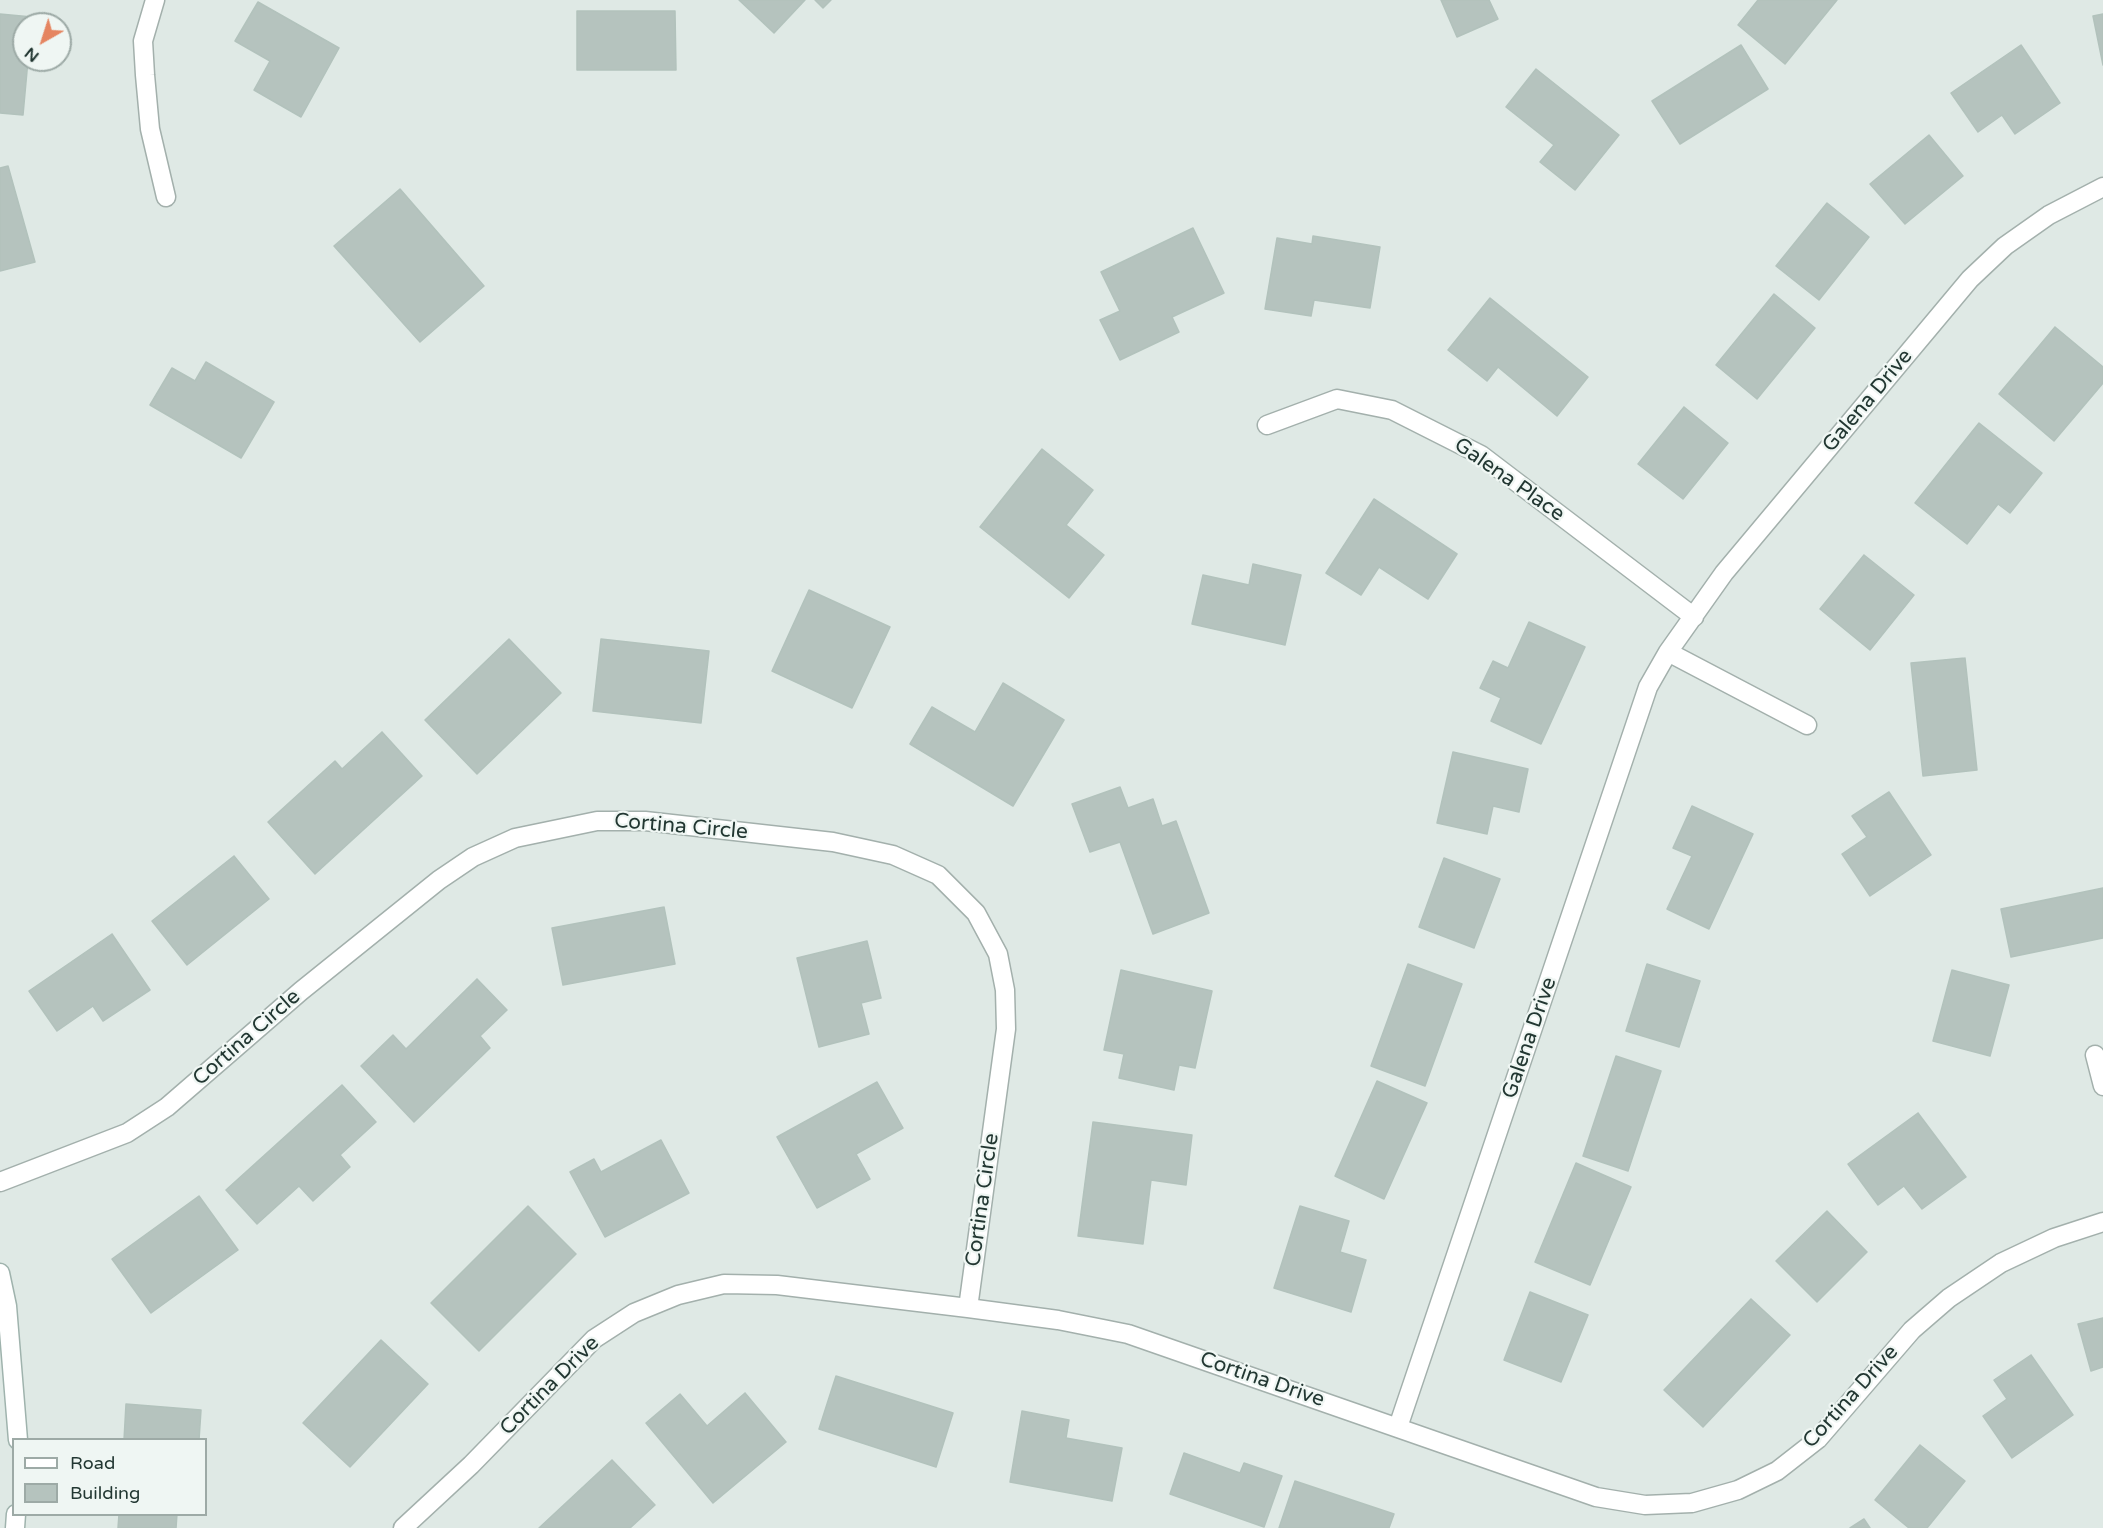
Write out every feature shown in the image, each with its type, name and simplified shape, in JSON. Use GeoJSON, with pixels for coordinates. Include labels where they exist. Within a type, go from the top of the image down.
{"type":"FeatureCollection","features":[{"type":"Feature","properties":{"kind":"street"},"geometry":{"type":"LineString","coordinates":[[154,0],[143,41],[145,75],[150,129],[166,197]]}},
{"type":"Feature","properties":{"kind":"street","name":"Galena Drive"},"geometry":{"type":"LineString","coordinates":[[1398,1427],[1648,687],[1668,652],[1724,573],[1970,279],[2006,246],[2049,215],[2103,187]]}},
{"type":"Feature","properties":{"kind":"street","name":"Galena Place"},"geometry":{"type":"LineString","coordinates":[[1267,425],[1337,399],[1392,410],[1481,455],[1694,617]]}},
{"type":"Feature","properties":{"kind":"street"},"geometry":{"type":"LineString","coordinates":[[1668,652],[1808,725]]}},
{"type":"Feature","properties":{"kind":"street","name":"Cortina Circle"},"geometry":{"type":"LineString","coordinates":[[0,1182],[127,1133],[167,1107],[301,991],[439,880],[473,857],[515,838],[597,821],[645,821],[832,843],[893,855],[938,875],[976,913],[998,954],[1005,990],[1006,1029],[968,1308]]}},
{"type":"Feature","properties":{"kind":"street"},"geometry":{"type":"LineString","coordinates":[[2095,1055],[2103,1086]]}},
{"type":"Feature","properties":{"kind":"street","name":"Cortina Drive"},"geometry":{"type":"LineString","coordinates":[[403,1528],[471,1465],[594,1339],[634,1313],[678,1295],[724,1284],[777,1285],[968,1308],[1058,1320],[1128,1334],[1596,1497],[1645,1505],[1692,1503],[1738,1490],[1777,1471],[1818,1439],[1912,1330],[1949,1298],[2001,1263],[2054,1238],[2103,1222]]}},
{"type":"Feature","properties":{"kind":"street"},"geometry":{"type":"LineString","coordinates":[[0,1273],[7,1306],[16,1387],[18,1438]]}},
{"type":"Feature","properties":{"kind":"building"},"geometry":{"type":"Polygon","coordinates":[[[739,0],[805,0],[774,33],[739,0]]]}},
{"type":"Feature","properties":{"kind":"building"},"geometry":{"type":"Polygon","coordinates":[[[815,0],[831,0],[823,8],[815,0]]]}},
{"type":"Feature","properties":{"kind":"building"},"geometry":{"type":"Polygon","coordinates":[[[1441,0],[1489,0],[1498,19],[1457,37],[1441,0]]]}},
{"type":"Feature","properties":{"kind":"building"},"geometry":{"type":"Polygon","coordinates":[[[1758,0],[1837,0],[1785,64],[1738,25],[1758,0]]]}},
{"type":"Feature","properties":{"kind":"building"},"geometry":{"type":"Polygon","coordinates":[[[258,2],[339,48],[301,117],[254,90],[270,61],[235,41],[258,2]]]}},
{"type":"Feature","properties":{"kind":"building"},"geometry":{"type":"Polygon","coordinates":[[[577,11],[675,11],[676,70],[577,70],[577,11]]]}},
{"type":"Feature","properties":{"kind":"building"},"geometry":{"type":"Polygon","coordinates":[[[0,14],[12,15],[12,72],[27,72],[23,115],[0,113],[0,14]]]}},
{"type":"Feature","properties":{"kind":"building"},"geometry":{"type":"Polygon","coordinates":[[[2103,14],[2103,65],[2093,16],[2103,14]]]}},
{"type":"Feature","properties":{"kind":"building"},"geometry":{"type":"Polygon","coordinates":[[[1741,45],[1768,89],[1680,144],[1652,101],[1741,45]]]}},
{"type":"Feature","properties":{"kind":"building"},"geometry":{"type":"Polygon","coordinates":[[[2021,45],[2060,103],[2015,134],[2002,115],[1978,132],[1951,93],[2021,45]]]}},
{"type":"Feature","properties":{"kind":"building"},"geometry":{"type":"Polygon","coordinates":[[[1536,69],[1619,135],[1575,190],[1540,162],[1554,145],[1506,107],[1536,69]]]}},
{"type":"Feature","properties":{"kind":"building"},"geometry":{"type":"Polygon","coordinates":[[[1929,135],[1963,176],[1905,224],[1870,184],[1929,135]]]}},
{"type":"Feature","properties":{"kind":"building"},"geometry":{"type":"Polygon","coordinates":[[[8,166],[35,262],[0,271],[0,168],[8,166]]]}},
{"type":"Feature","properties":{"kind":"building"},"geometry":{"type":"Polygon","coordinates":[[[400,189],[484,286],[420,342],[334,246],[400,189]]]}},
{"type":"Feature","properties":{"kind":"building"},"geometry":{"type":"Polygon","coordinates":[[[1827,203],[1869,237],[1819,300],[1776,266],[1827,203]]]}},
{"type":"Feature","properties":{"kind":"building"},"geometry":{"type":"Polygon","coordinates":[[[1193,228],[1224,293],[1172,317],[1179,332],[1120,360],[1100,320],[1120,311],[1101,272],[1193,228]]]}},
{"type":"Feature","properties":{"kind":"building"},"geometry":{"type":"Polygon","coordinates":[[[1313,236],[1380,247],[1370,308],[1314,300],[1311,316],[1265,309],[1277,238],[1312,244],[1313,236]]]}},
{"type":"Feature","properties":{"kind":"building"},"geometry":{"type":"Polygon","coordinates":[[[1774,294],[1815,328],[1757,399],[1716,365],[1774,294]]]}},
{"type":"Feature","properties":{"kind":"building"},"geometry":{"type":"Polygon","coordinates":[[[1490,298],[1588,377],[1557,416],[1498,367],[1487,381],[1448,350],[1490,298]]]}},
{"type":"Feature","properties":{"kind":"building"},"geometry":{"type":"Polygon","coordinates":[[[2055,327],[2103,367],[2103,383],[2054,441],[1999,394],[2055,327]]]}},
{"type":"Feature","properties":{"kind":"building"},"geometry":{"type":"Polygon","coordinates":[[[206,362],[274,402],[241,458],[150,405],[172,368],[195,381],[206,362]]]}},
{"type":"Feature","properties":{"kind":"building"},"geometry":{"type":"Polygon","coordinates":[[[1684,407],[1728,443],[1683,499],[1638,464],[1684,407]]]}},
{"type":"Feature","properties":{"kind":"building"},"geometry":{"type":"Polygon","coordinates":[[[1979,423],[2042,473],[2010,513],[1998,504],[1967,544],[1915,503],[1979,423]]]}},
{"type":"Feature","properties":{"kind":"building"},"geometry":{"type":"Polygon","coordinates":[[[1042,449],[1093,490],[1066,525],[1104,555],[1069,598],[980,527],[1042,449]]]}},
{"type":"Feature","properties":{"kind":"building"},"geometry":{"type":"Polygon","coordinates":[[[1374,499],[1457,554],[1428,599],[1379,567],[1361,595],[1326,573],[1374,499]]]}},
{"type":"Feature","properties":{"kind":"building"},"geometry":{"type":"Polygon","coordinates":[[[1864,555],[1914,595],[1870,650],[1820,609],[1864,555]]]}},
{"type":"Feature","properties":{"kind":"building"},"geometry":{"type":"Polygon","coordinates":[[[1253,564],[1301,575],[1285,645],[1192,624],[1203,575],[1249,585],[1253,564]]]}},
{"type":"Feature","properties":{"kind":"building"},"geometry":{"type":"Polygon","coordinates":[[[809,590],[890,627],[852,708],[772,671],[809,590]]]}},
{"type":"Feature","properties":{"kind":"building"},"geometry":{"type":"Polygon","coordinates":[[[1529,622],[1585,647],[1541,744],[1491,721],[1501,698],[1480,688],[1493,661],[1508,668],[1529,622]]]}},
{"type":"Feature","properties":{"kind":"building"},"geometry":{"type":"Polygon","coordinates":[[[509,639],[561,693],[477,774],[425,720],[509,639]]]}},
{"type":"Feature","properties":{"kind":"building"},"geometry":{"type":"Polygon","coordinates":[[[601,639],[709,651],[701,723],[593,711],[601,639]]]}},
{"type":"Feature","properties":{"kind":"building"},"geometry":{"type":"Polygon","coordinates":[[[1965,658],[1977,770],[1923,776],[1911,663],[1965,658]]]}},
{"type":"Feature","properties":{"kind":"building"},"geometry":{"type":"Polygon","coordinates":[[[1003,683],[1064,720],[1013,806],[910,744],[932,707],[975,732],[1003,683]]]}},
{"type":"Feature","properties":{"kind":"building"},"geometry":{"type":"Polygon","coordinates":[[[382,732],[422,776],[315,874],[268,822],[335,761],[342,769],[382,732]]]}},
{"type":"Feature","properties":{"kind":"building"},"geometry":{"type":"Polygon","coordinates":[[[1453,752],[1528,769],[1519,812],[1493,806],[1487,834],[1437,823],[1453,752]]]}},
{"type":"Feature","properties":{"kind":"building"},"geometry":{"type":"Polygon","coordinates":[[[1120,787],[1128,808],[1153,799],[1162,826],[1176,821],[1209,913],[1153,934],[1120,842],[1090,852],[1072,804],[1120,787]]]}},
{"type":"Feature","properties":{"kind":"building"},"geometry":{"type":"Polygon","coordinates":[[[1889,792],[1931,855],[1870,896],[1842,854],[1867,837],[1852,816],[1889,792]]]}},
{"type":"Feature","properties":{"kind":"building"},"geometry":{"type":"Polygon","coordinates":[[[1692,806],[1753,834],[1709,929],[1667,909],[1692,856],[1673,848],[1692,806]]]}},
{"type":"Feature","properties":{"kind":"building"},"geometry":{"type":"Polygon","coordinates":[[[234,856],[269,899],[187,965],[152,921],[234,856]]]}},
{"type":"Feature","properties":{"kind":"building"},"geometry":{"type":"Polygon","coordinates":[[[1444,858],[1500,879],[1474,948],[1419,927],[1444,858]]]}},
{"type":"Feature","properties":{"kind":"building"},"geometry":{"type":"Polygon","coordinates":[[[2103,888],[2103,938],[2011,957],[2001,909],[2103,888]]]}},
{"type":"Feature","properties":{"kind":"building"},"geometry":{"type":"Polygon","coordinates":[[[664,907],[675,964],[563,985],[552,928],[664,907]]]}},
{"type":"Feature","properties":{"kind":"building"},"geometry":{"type":"Polygon","coordinates":[[[112,934],[150,990],[103,1021],[93,1006],[57,1031],[29,991],[112,934]]]}},
{"type":"Feature","properties":{"kind":"building"},"geometry":{"type":"Polygon","coordinates":[[[867,941],[881,998],[861,1003],[869,1034],[819,1047],[797,958],[867,941]]]}},
{"type":"Feature","properties":{"kind":"building"},"geometry":{"type":"Polygon","coordinates":[[[1408,964],[1462,984],[1425,1086],[1371,1066],[1408,964]]]}},
{"type":"Feature","properties":{"kind":"building"},"geometry":{"type":"Polygon","coordinates":[[[1647,964],[1700,981],[1679,1047],[1626,1031],[1647,964]]]}},
{"type":"Feature","properties":{"kind":"building"},"geometry":{"type":"Polygon","coordinates":[[[1121,970],[1212,991],[1195,1068],[1179,1065],[1174,1090],[1119,1078],[1124,1054],[1104,1050],[1121,970]]]}},
{"type":"Feature","properties":{"kind":"building"},"geometry":{"type":"Polygon","coordinates":[[[1952,970],[2009,985],[1990,1056],[1933,1041],[1952,970]]]}},
{"type":"Feature","properties":{"kind":"building"},"geometry":{"type":"Polygon","coordinates":[[[477,979],[507,1010],[480,1036],[490,1048],[414,1122],[361,1066],[393,1035],[406,1049],[477,979]]]}},
{"type":"Feature","properties":{"kind":"building"},"geometry":{"type":"Polygon","coordinates":[[[1616,1056],[1661,1071],[1628,1171],[1583,1156],[1616,1056]]]}},
{"type":"Feature","properties":{"kind":"building"},"geometry":{"type":"Polygon","coordinates":[[[1377,1081],[1427,1103],[1384,1199],[1335,1176],[1377,1081]]]}},
{"type":"Feature","properties":{"kind":"building"},"geometry":{"type":"Polygon","coordinates":[[[877,1082],[903,1128],[856,1154],[870,1179],[817,1208],[777,1137],[877,1082]]]}},
{"type":"Feature","properties":{"kind":"building"},"geometry":{"type":"Polygon","coordinates":[[[342,1085],[376,1122],[340,1155],[350,1167],[313,1201],[299,1186],[257,1224],[226,1190],[342,1085]]]}},
{"type":"Feature","properties":{"kind":"building"},"geometry":{"type":"Polygon","coordinates":[[[1918,1113],[1966,1177],[1922,1209],[1904,1186],[1878,1205],[1848,1164],[1918,1113]]]}},
{"type":"Feature","properties":{"kind":"building"},"geometry":{"type":"Polygon","coordinates":[[[1093,1122],[1192,1135],[1186,1185],[1151,1180],[1143,1244],[1078,1236],[1093,1122]]]}},
{"type":"Feature","properties":{"kind":"building"},"geometry":{"type":"Polygon","coordinates":[[[661,1140],[689,1193],[605,1237],[570,1172],[594,1159],[601,1172],[661,1140]]]}},
{"type":"Feature","properties":{"kind":"building"},"geometry":{"type":"Polygon","coordinates":[[[1576,1163],[1631,1187],[1590,1285],[1535,1262],[1576,1163]]]}},
{"type":"Feature","properties":{"kind":"building"},"geometry":{"type":"Polygon","coordinates":[[[199,1196],[238,1250],[151,1313],[112,1259],[199,1196]]]}},
{"type":"Feature","properties":{"kind":"building"},"geometry":{"type":"Polygon","coordinates":[[[528,1206],[576,1254],[479,1351],[431,1303],[528,1206]]]}},
{"type":"Feature","properties":{"kind":"building"},"geometry":{"type":"Polygon","coordinates":[[[1300,1206],[1349,1221],[1340,1252],[1366,1260],[1351,1312],[1274,1288],[1300,1206]]]}},
{"type":"Feature","properties":{"kind":"building"},"geometry":{"type":"Polygon","coordinates":[[[1827,1211],[1867,1252],[1817,1302],[1776,1261],[1827,1211]]]}},
{"type":"Feature","properties":{"kind":"building"},"geometry":{"type":"Polygon","coordinates":[[[1530,1292],[1588,1315],[1561,1382],[1504,1360],[1530,1292]]]}},
{"type":"Feature","properties":{"kind":"building"},"geometry":{"type":"Polygon","coordinates":[[[1751,1299],[1790,1335],[1703,1427],[1664,1390],[1751,1299]]]}},
{"type":"Feature","properties":{"kind":"building"},"geometry":{"type":"Polygon","coordinates":[[[2103,1318],[2103,1367],[2091,1371],[2078,1324],[2103,1318]]]}},
{"type":"Feature","properties":{"kind":"building"},"geometry":{"type":"Polygon","coordinates":[[[381,1340],[428,1384],[350,1467],[303,1423],[381,1340]]]}},
{"type":"Feature","properties":{"kind":"building"},"geometry":{"type":"Polygon","coordinates":[[[2031,1355],[2073,1415],[2012,1458],[1983,1416],[2007,1399],[1994,1380],[2031,1355]]]}},
{"type":"Feature","properties":{"kind":"building"},"geometry":{"type":"Polygon","coordinates":[[[836,1376],[953,1413],[936,1467],[819,1429],[836,1376]]]}},
{"type":"Feature","properties":{"kind":"building"},"geometry":{"type":"Polygon","coordinates":[[[745,1393],[786,1442],[713,1503],[646,1423],[680,1394],[707,1426],[745,1393]]]}},
{"type":"Feature","properties":{"kind":"building"},"geometry":{"type":"Polygon","coordinates":[[[126,1404],[201,1410],[199,1438],[124,1438],[126,1404]]]}},
{"type":"Feature","properties":{"kind":"building"},"geometry":{"type":"Polygon","coordinates":[[[1022,1411],[1069,1420],[1066,1438],[1122,1448],[1112,1501],[1010,1482],[1022,1411]]]}},
{"type":"Feature","properties":{"kind":"building"},"geometry":{"type":"Polygon","coordinates":[[[1920,1445],[1965,1481],[1927,1528],[1909,1528],[1875,1500],[1920,1445]]]}},
{"type":"Feature","properties":{"kind":"building"},"geometry":{"type":"Polygon","coordinates":[[[1184,1453],[1240,1473],[1244,1463],[1282,1476],[1264,1527],[1170,1494],[1184,1453]]]}},
{"type":"Feature","properties":{"kind":"building"},"geometry":{"type":"Polygon","coordinates":[[[612,1460],[655,1505],[630,1528],[539,1528],[612,1460]]]}},
{"type":"Feature","properties":{"kind":"building"},"geometry":{"type":"Polygon","coordinates":[[[1295,1481],[1394,1514],[1389,1528],[1279,1528],[1295,1481]]]}},
{"type":"Feature","properties":{"kind":"building"},"geometry":{"type":"Polygon","coordinates":[[[119,1516],[177,1516],[176,1528],[118,1528],[119,1516]]]}},
{"type":"Feature","properties":{"kind":"building"},"geometry":{"type":"Polygon","coordinates":[[[1864,1519],[1870,1528],[1850,1528],[1864,1519]]]}}]}
